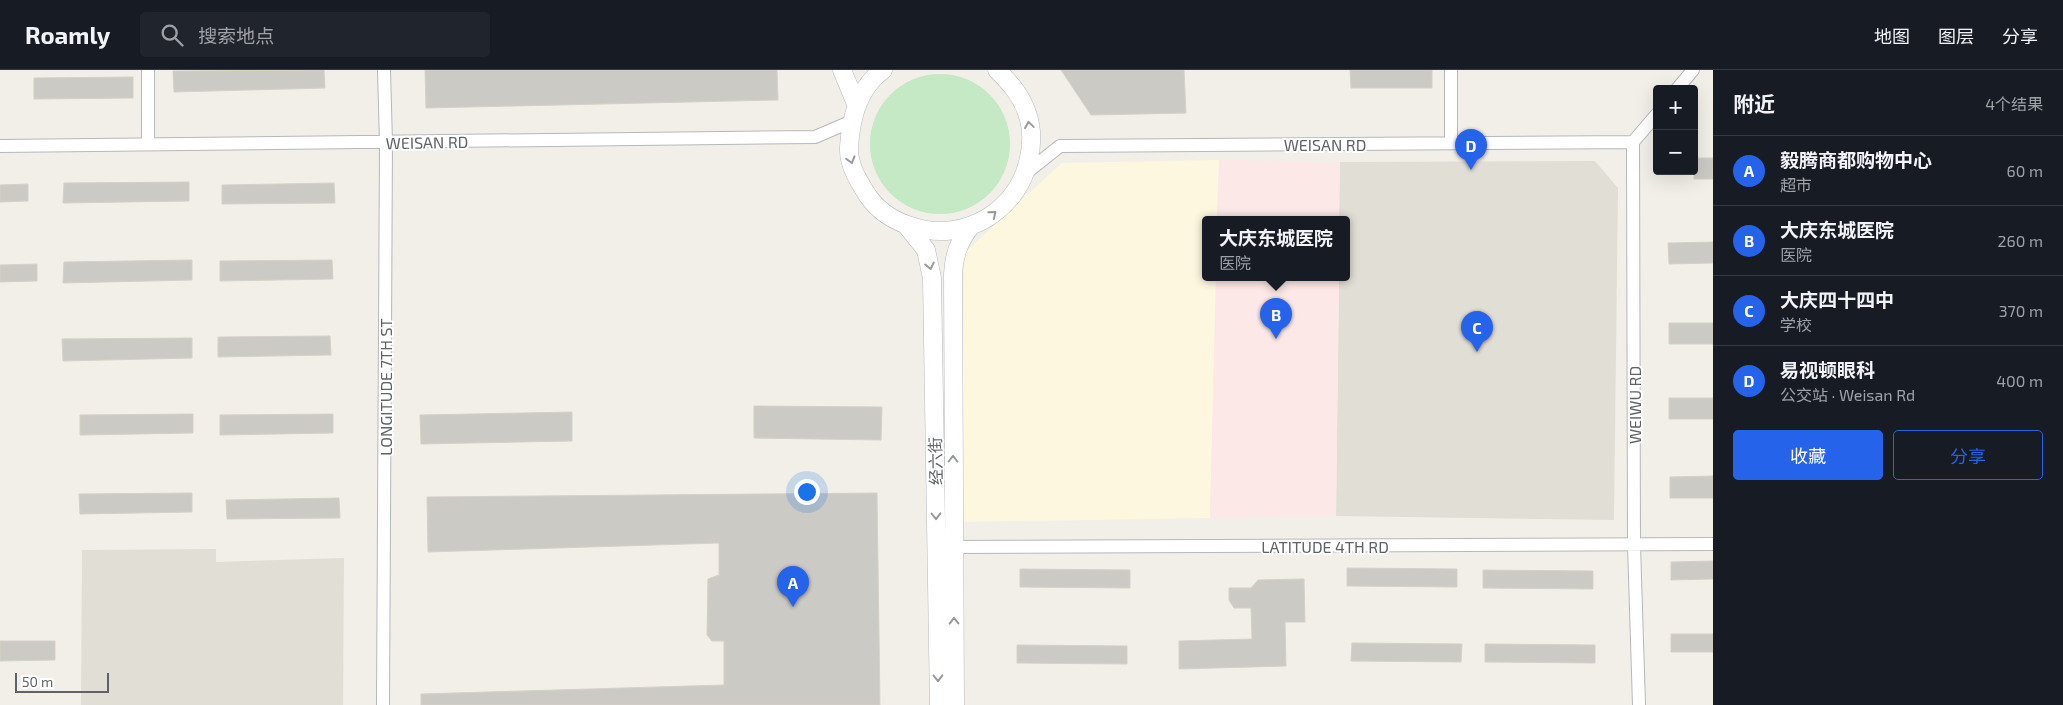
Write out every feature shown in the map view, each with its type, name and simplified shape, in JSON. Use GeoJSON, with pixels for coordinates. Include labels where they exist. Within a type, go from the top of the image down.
{"type":"FeatureCollection","features":[{"type":"Feature","properties":{"kind":"main road"},"geometry":{"type":"LineString","coordinates":[[842,70],[854,114]]}},
{"type":"Feature","properties":{"kind":"main road"},"geometry":{"type":"LineString","coordinates":[[883,70],[861,94],[854,114],[849,152],[857,180],[875,205],[900,223],[929,232],[959,230],[987,219],[1010,200],[1026,173],[1032,144],[1028,114],[1014,86],[996,70]]}},
{"type":"Feature","properties":{"kind":"main road","name":"经六街"},"geometry":{"type":"LineString","coordinates":[[906,225],[926,250],[932,278],[955,705]]}},
{"type":"Feature","properties":{"kind":"main road","name":"经六街"},"geometry":{"type":"LineString","coordinates":[[939,705],[954,257],[958,246],[971,226]]}},
{"type":"Feature","properties":{"kind":"street"},"geometry":{"type":"LineString","coordinates":[[148,70],[148,144]]}},
{"type":"Feature","properties":{"kind":"street","name":"LONGITUDE 7TH ST"},"geometry":{"type":"LineString","coordinates":[[383,705],[386,143],[384,70]]}},
{"type":"Feature","properties":{"kind":"street"},"geometry":{"type":"LineString","coordinates":[[1451,70],[1451,143]]}},
{"type":"Feature","properties":{"kind":"street"},"geometry":{"type":"LineString","coordinates":[[1680,85],[1693,70]]}},
{"type":"Feature","properties":{"kind":"street","name":"WEISAN RD"},"geometry":{"type":"LineString","coordinates":[[0,146],[815,137],[854,114]]}},
{"type":"Feature","properties":{"kind":"street"},"geometry":{"type":"LineString","coordinates":[[1633,142],[1653,119]]}},
{"type":"Feature","properties":{"kind":"street","name":"WEISAN RD"},"geometry":{"type":"LineString","coordinates":[[1026,173],[1060,146],[1633,142]]}},
{"type":"Feature","properties":{"kind":"street","name":"WEIWU RD"},"geometry":{"type":"LineString","coordinates":[[1633,142],[1634,545],[1639,705]]}},
{"type":"Feature","properties":{"kind":"street","name":"LATITUDE 4TH RD"},"geometry":{"type":"LineString","coordinates":[[945,547],[1713,544]]}},
{"type":"Feature","properties":{"kind":"shaded area"},"geometry":{"type":"Polygon","coordinates":[[[1219,160],[1217,216],[1202,216],[1202,281],[1216,281],[1210,518],[962,522],[964,253],[1062,163],[1219,160]]]}},
{"type":"Feature","properties":{"kind":"shaded area"},"geometry":{"type":"Polygon","coordinates":[[[1219,160],[1340,162],[1339,216],[1217,216],[1219,160]]]}},
{"type":"Feature","properties":{"kind":"shaded area"},"geometry":{"type":"Polygon","coordinates":[[[1595,161],[1618,188],[1614,520],[1336,516],[1339,281],[1350,281],[1350,216],[1339,216],[1340,162],[1595,161]]]}},
{"type":"Feature","properties":{"kind":"shaded area"},"geometry":{"type":"Polygon","coordinates":[[[1216,281],[1339,281],[1336,516],[1210,518],[1216,281]]]}},
{"type":"Feature","properties":{"kind":"shaded area"},"geometry":{"type":"Polygon","coordinates":[[[216,549],[216,562],[344,558],[343,705],[81,705],[82,550],[216,549]]]}},
{"type":"Feature","properties":{"kind":"green space"},"geometry":{"type":"Polygon","coordinates":[[[940,74],[967,80],[979,86],[989,95],[998,105],[1004,117],[1010,144],[1004,171],[998,183],[989,193],[979,202],[967,208],[940,214],[913,208],[901,202],[891,193],[882,183],[876,171],[870,144],[876,117],[882,105],[891,95],[901,86],[913,80],[940,74]]]}},
{"type":"Feature","properties":{"kind":"building"},"geometry":{"type":"Polygon","coordinates":[[[324,70],[325,88],[174,92],[173,71],[324,70]]]}},
{"type":"Feature","properties":{"kind":"building"},"geometry":{"type":"Polygon","coordinates":[[[425,70],[777,70],[778,100],[426,108],[425,70]]]}},
{"type":"Feature","properties":{"kind":"building"},"geometry":{"type":"Polygon","coordinates":[[[1061,70],[1184,70],[1186,113],[1091,115],[1061,70]]]}},
{"type":"Feature","properties":{"kind":"building"},"geometry":{"type":"Polygon","coordinates":[[[1350,70],[1432,70],[1432,88],[1351,88],[1350,70]]]}},
{"type":"Feature","properties":{"kind":"building"},"geometry":{"type":"Polygon","coordinates":[[[133,77],[133,98],[34,99],[34,78],[133,77]]]}},
{"type":"Feature","properties":{"kind":"building"},"geometry":{"type":"Polygon","coordinates":[[[1698,158],[1713,158],[1713,179],[1694,179],[1694,175],[1698,175],[1698,158]]]}},
{"type":"Feature","properties":{"kind":"building"},"geometry":{"type":"Polygon","coordinates":[[[189,182],[189,201],[63,203],[64,183],[189,182]]]}},
{"type":"Feature","properties":{"kind":"building"},"geometry":{"type":"Polygon","coordinates":[[[334,183],[335,203],[222,204],[222,185],[334,183]]]}},
{"type":"Feature","properties":{"kind":"building"},"geometry":{"type":"Polygon","coordinates":[[[28,184],[28,201],[0,202],[0,185],[28,184]]]}},
{"type":"Feature","properties":{"kind":"building"},"geometry":{"type":"Polygon","coordinates":[[[1713,242],[1713,263],[1669,264],[1668,243],[1713,242]]]}},
{"type":"Feature","properties":{"kind":"building"},"geometry":{"type":"Polygon","coordinates":[[[192,260],[192,280],[63,283],[64,262],[192,260]]]}},
{"type":"Feature","properties":{"kind":"building"},"geometry":{"type":"Polygon","coordinates":[[[332,260],[333,279],[220,281],[220,261],[332,260]]]}},
{"type":"Feature","properties":{"kind":"building"},"geometry":{"type":"Polygon","coordinates":[[[37,264],[37,281],[0,282],[0,265],[37,264]]]}},
{"type":"Feature","properties":{"kind":"building"},"geometry":{"type":"Polygon","coordinates":[[[1669,323],[1713,323],[1713,344],[1669,344],[1669,323]]]}},
{"type":"Feature","properties":{"kind":"building"},"geometry":{"type":"Polygon","coordinates":[[[330,336],[331,355],[218,357],[218,337],[330,336]]]}},
{"type":"Feature","properties":{"kind":"building"},"geometry":{"type":"Polygon","coordinates":[[[192,338],[192,358],[63,361],[62,339],[192,338]]]}},
{"type":"Feature","properties":{"kind":"building"},"geometry":{"type":"Polygon","coordinates":[[[1669,398],[1713,398],[1713,419],[1669,419],[1669,398]]]}},
{"type":"Feature","properties":{"kind":"building"},"geometry":{"type":"Polygon","coordinates":[[[754,406],[882,407],[881,440],[754,438],[754,406]]]}},
{"type":"Feature","properties":{"kind":"building"},"geometry":{"type":"Polygon","coordinates":[[[572,412],[572,441],[421,444],[420,415],[572,412]]]}},
{"type":"Feature","properties":{"kind":"building"},"geometry":{"type":"Polygon","coordinates":[[[193,414],[193,433],[80,435],[80,415],[193,414]]]}},
{"type":"Feature","properties":{"kind":"building"},"geometry":{"type":"Polygon","coordinates":[[[333,414],[333,433],[220,435],[220,415],[333,414]]]}},
{"type":"Feature","properties":{"kind":"building"},"geometry":{"type":"Polygon","coordinates":[[[1713,476],[1713,498],[1670,498],[1670,477],[1713,476]]]}},
{"type":"Feature","properties":{"kind":"building"},"geometry":{"type":"Polygon","coordinates":[[[192,493],[192,512],[80,514],[79,494],[192,493]]]}},
{"type":"Feature","properties":{"kind":"building"},"geometry":{"type":"Polygon","coordinates":[[[877,493],[880,705],[421,705],[421,694],[724,685],[724,641],[712,641],[707,635],[708,579],[719,575],[719,543],[428,552],[427,497],[877,493]]]}},
{"type":"Feature","properties":{"kind":"building"},"geometry":{"type":"Polygon","coordinates":[[[339,498],[340,518],[227,519],[226,500],[339,498]]]}},
{"type":"Feature","properties":{"kind":"building"},"geometry":{"type":"Polygon","coordinates":[[[1713,561],[1713,579],[1671,580],[1671,562],[1713,561]]]}},
{"type":"Feature","properties":{"kind":"building"},"geometry":{"type":"Polygon","coordinates":[[[1347,568],[1457,569],[1457,587],[1347,586],[1347,568]]]}},
{"type":"Feature","properties":{"kind":"building"},"geometry":{"type":"Polygon","coordinates":[[[1020,569],[1130,570],[1130,588],[1020,587],[1020,569]]]}},
{"type":"Feature","properties":{"kind":"building"},"geometry":{"type":"Polygon","coordinates":[[[1483,570],[1593,571],[1593,589],[1483,588],[1483,570]]]}},
{"type":"Feature","properties":{"kind":"building"},"geometry":{"type":"Polygon","coordinates":[[[1304,579],[1305,622],[1285,622],[1286,666],[1179,669],[1179,641],[1252,639],[1251,608],[1234,608],[1229,600],[1229,588],[1251,588],[1258,580],[1304,579]]]}},
{"type":"Feature","properties":{"kind":"building"},"geometry":{"type":"Polygon","coordinates":[[[1671,634],[1713,634],[1713,652],[1671,652],[1671,634]]]}},
{"type":"Feature","properties":{"kind":"building"},"geometry":{"type":"Polygon","coordinates":[[[0,641],[55,641],[55,660],[0,661],[0,641]]]}},
{"type":"Feature","properties":{"kind":"building"},"geometry":{"type":"Polygon","coordinates":[[[1352,643],[1462,644],[1461,662],[1351,661],[1352,643]]]}},
{"type":"Feature","properties":{"kind":"building"},"geometry":{"type":"Polygon","coordinates":[[[1485,644],[1595,645],[1595,663],[1485,662],[1485,644]]]}},
{"type":"Feature","properties":{"kind":"building"},"geometry":{"type":"Polygon","coordinates":[[[1017,645],[1127,646],[1127,664],[1017,663],[1017,645]]]}},
{"type":"Feature","properties":{"kind":"place","name":"易视顿眼科"},"geometry":{"type":"Point","coordinates":[1471,170]}},
{"type":"Feature","properties":{"kind":"place","name":"大庆东城医院"},"geometry":{"type":"Point","coordinates":[1276,339]}},
{"type":"Feature","properties":{"kind":"place","name":"大庆四十四中"},"geometry":{"type":"Point","coordinates":[1477,352]}},
{"type":"Feature","properties":{"kind":"place","name":"毅腾商都购物中心"},"geometry":{"type":"Point","coordinates":[793,607]}}]}
